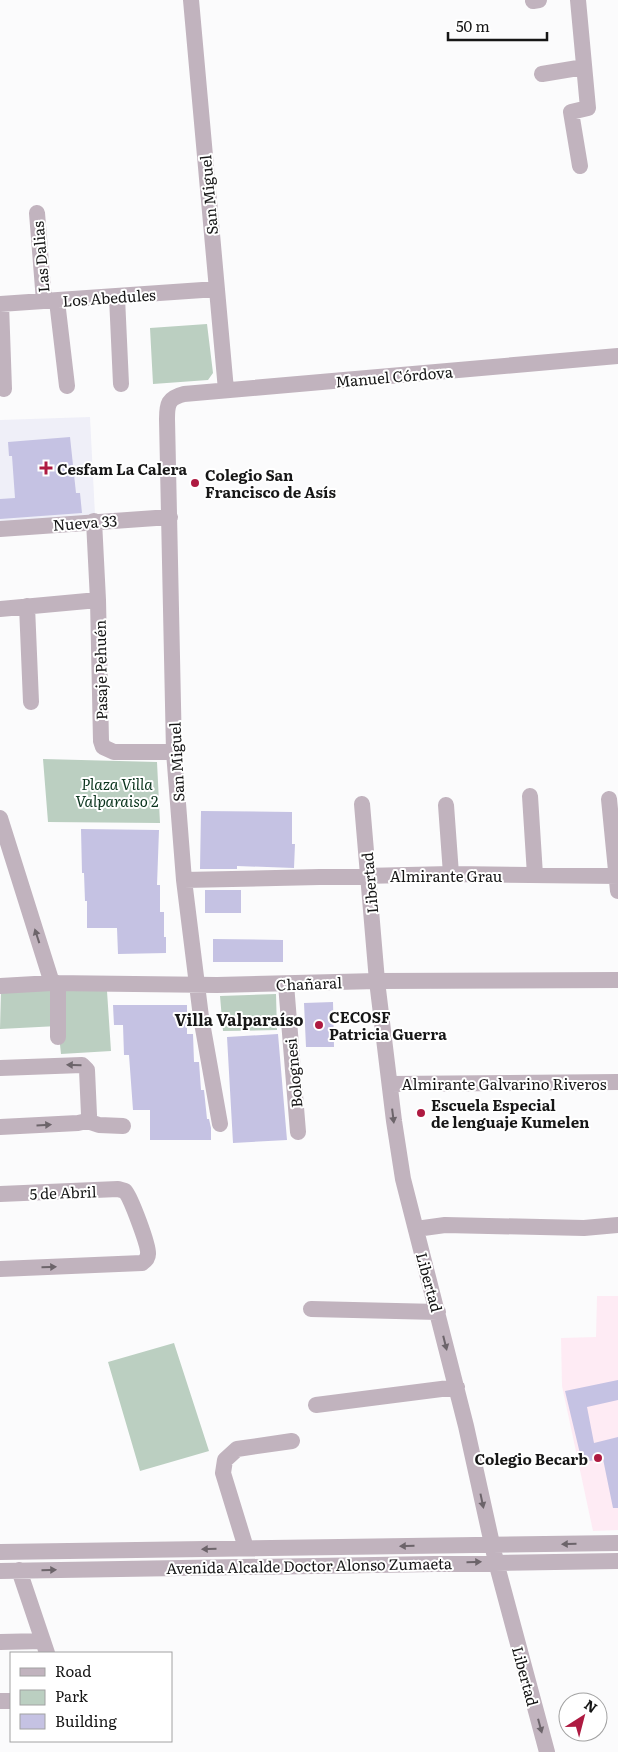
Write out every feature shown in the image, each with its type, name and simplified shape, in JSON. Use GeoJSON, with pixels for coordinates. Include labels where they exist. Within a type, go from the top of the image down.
{"type":"FeatureCollection","features":[{"type":"Feature","properties":{"kind":"street","name":"San Miguel"},"geometry":{"type":"LineString","coordinates":[[191,0],[226,390]]}},
{"type":"Feature","properties":{"kind":"street"},"geometry":{"type":"LineString","coordinates":[[578,0],[588,108],[571,112],[580,166]]}},
{"type":"Feature","properties":{"kind":"street"},"geometry":{"type":"LineString","coordinates":[[542,74],[584,67]]}},
{"type":"Feature","properties":{"kind":"street","name":"Las Dalias"},"geometry":{"type":"LineString","coordinates":[[36,212],[50,301],[67,386]]}},
{"type":"Feature","properties":{"kind":"street","name":"Los Abedules"},"geometry":{"type":"LineString","coordinates":[[1,304],[117,297],[217,288]]}},
{"type":"Feature","properties":{"kind":"street"},"geometry":{"type":"LineString","coordinates":[[117,297],[122,384]]}},
{"type":"Feature","properties":{"kind":"street"},"geometry":{"type":"LineString","coordinates":[[1,304],[4,389]]}},
{"type":"Feature","properties":{"kind":"street","name":"Manuel Córdova"},"geometry":{"type":"LineString","coordinates":[[171,399],[184,394],[618,356]]}},
{"type":"Feature","properties":{"kind":"street","name":"San Miguel"},"geometry":{"type":"LineString","coordinates":[[171,399],[167,409],[174,752],[184,880],[201,1018],[220,1124]]}},
{"type":"Feature","properties":{"kind":"street","name":"Nueva 33"},"geometry":{"type":"LineString","coordinates":[[0,529],[170,517]]}},
{"type":"Feature","properties":{"kind":"street","name":"Pasaje Pehuén"},"geometry":{"type":"LineString","coordinates":[[94,521],[103,747],[114,752],[174,752]]}},
{"type":"Feature","properties":{"kind":"street"},"geometry":{"type":"LineString","coordinates":[[0,609],[98,600]]}},
{"type":"Feature","properties":{"kind":"street"},"geometry":{"type":"LineString","coordinates":[[27,606],[32,702]]}},
{"type":"Feature","properties":{"kind":"street"},"geometry":{"type":"LineString","coordinates":[[530,796],[535,875]]}},
{"type":"Feature","properties":{"kind":"street"},"geometry":{"type":"LineString","coordinates":[[609,799],[617,881]]}},
{"type":"Feature","properties":{"kind":"street","name":"Libertad"},"geometry":{"type":"LineString","coordinates":[[362,804],[378,981],[402,1179],[438,1312],[496,1562],[547,1752]]}},
{"type":"Feature","properties":{"kind":"street"},"geometry":{"type":"LineString","coordinates":[[446,805],[451,874]]}},
{"type":"Feature","properties":{"kind":"street"},"geometry":{"type":"LineString","coordinates":[[0,818],[55,983],[58,1037]]}},
{"type":"Feature","properties":{"kind":"street","name":"Almirante Grau"},"geometry":{"type":"LineString","coordinates":[[184,880],[451,874],[535,875],[617,881]]}},
{"type":"Feature","properties":{"kind":"street","name":"Chañaral"},"geometry":{"type":"LineString","coordinates":[[0,986],[55,983],[286,984],[378,981],[618,980]]}},
{"type":"Feature","properties":{"kind":"street","name":"Bolognesi"},"geometry":{"type":"LineString","coordinates":[[286,984],[298,1132]]}},
{"type":"Feature","properties":{"kind":"street"},"geometry":{"type":"LineString","coordinates":[[0,1068],[82,1065],[87,1070],[88,1121]]}},
{"type":"Feature","properties":{"kind":"street","name":"Almirante Galvarino Riveros"},"geometry":{"type":"LineString","coordinates":[[390,1084],[618,1082]]}},
{"type":"Feature","properties":{"kind":"street"},"geometry":{"type":"LineString","coordinates":[[0,1127],[88,1121],[99,1125],[123,1126]]}},
{"type":"Feature","properties":{"kind":"street","name":"5 de Abril"},"geometry":{"type":"LineString","coordinates":[[0,1194],[118,1189],[125,1191],[131,1202],[148,1251],[146,1260],[142,1263],[0,1270]]}},
{"type":"Feature","properties":{"kind":"street"},"geometry":{"type":"LineString","coordinates":[[416,1229],[446,1224],[584,1228],[618,1225]]}},
{"type":"Feature","properties":{"kind":"street"},"geometry":{"type":"LineString","coordinates":[[311,1309],[438,1312]]}},
{"type":"Feature","properties":{"kind":"street"},"geometry":{"type":"LineString","coordinates":[[316,1405],[456,1387]]}},
{"type":"Feature","properties":{"kind":"street"},"geometry":{"type":"LineString","coordinates":[[246,1548],[223,1474],[225,1460],[237,1449],[292,1441]]}},
{"type":"Feature","properties":{"kind":"street","name":"Avenida Alcalde Doctor Alonso Zumaeta"},"geometry":{"type":"LineString","coordinates":[[0,1552],[618,1543]]}},
{"type":"Feature","properties":{"kind":"street","name":"Avenida Alcalde Doctor Alonso Zumaeta"},"geometry":{"type":"LineString","coordinates":[[0,1571],[618,1561]]}},
{"type":"Feature","properties":{"kind":"street"},"geometry":{"type":"LineString","coordinates":[[0,1642],[45,1647],[18,1570]]}},
{"type":"Feature","properties":{"kind":"shaded area","name":"Cesfam La Calera"},"geometry":{"type":"Polygon","coordinates":[[[90,417],[95,515],[0,523],[0,420],[90,417]]]}},
{"type":"Feature","properties":{"kind":"shaded area","name":"Colegio Becarb"},"geometry":{"type":"Polygon","coordinates":[[[597,1296],[618,1296],[618,1530],[593,1531],[562,1386],[561,1338],[596,1337],[597,1296]]]}},
{"type":"Feature","properties":{"kind":"green space"},"geometry":{"type":"Polygon","coordinates":[[[207,324],[213,373],[208,380],[153,384],[150,328],[207,324]]]}},
{"type":"Feature","properties":{"kind":"green space","name":"Plaza Villa Valparaiso 2"},"geometry":{"type":"Polygon","coordinates":[[[43,759],[157,762],[160,823],[48,822],[43,759]]]}},
{"type":"Feature","properties":{"kind":"green space"},"geometry":{"type":"Polygon","coordinates":[[[1,991],[107,991],[111,1051],[61,1054],[58,1026],[0,1029],[1,991]]]}},
{"type":"Feature","properties":{"kind":"green space"},"geometry":{"type":"Polygon","coordinates":[[[276,994],[277,1030],[223,1031],[220,996],[276,994]]]}},
{"type":"Feature","properties":{"kind":"green space"},"geometry":{"type":"Polygon","coordinates":[[[174,1343],[209,1451],[140,1471],[108,1362],[174,1343]]]}},
{"type":"Feature","properties":{"kind":"building"},"geometry":{"type":"Polygon","coordinates":[[[70,437],[76,493],[80,493],[82,513],[0,519],[0,499],[15,498],[12,456],[9,456],[8,442],[70,437]]]}},
{"type":"Feature","properties":{"kind":"building"},"geometry":{"type":"Polygon","coordinates":[[[201,811],[292,812],[292,844],[295,844],[294,868],[237,866],[237,869],[200,869],[201,811]]]}},
{"type":"Feature","properties":{"kind":"building"},"geometry":{"type":"Polygon","coordinates":[[[81,829],[159,830],[157,885],[160,885],[160,912],[164,912],[166,953],[118,954],[117,928],[87,928],[87,901],[85,901],[84,873],[82,873],[81,829]]]}},
{"type":"Feature","properties":{"kind":"building"},"geometry":{"type":"Polygon","coordinates":[[[205,890],[241,890],[241,913],[205,913],[205,890]]]}},
{"type":"Feature","properties":{"kind":"building"},"geometry":{"type":"Polygon","coordinates":[[[213,939],[283,940],[283,962],[213,962],[213,939]]]}},
{"type":"Feature","properties":{"kind":"building","name":"CECOSF Patricia Guerra"},"geometry":{"type":"Polygon","coordinates":[[[333,1002],[334,1047],[306,1047],[304,1003],[333,1002]]]}},
{"type":"Feature","properties":{"kind":"building"},"geometry":{"type":"Polygon","coordinates":[[[113,1005],[187,1005],[187,1034],[193,1034],[194,1062],[199,1062],[201,1090],[204,1090],[207,1119],[209,1119],[211,1128],[211,1140],[150,1140],[150,1110],[133,1110],[129,1055],[124,1055],[123,1025],[114,1025],[113,1005]]]}},
{"type":"Feature","properties":{"kind":"building"},"geometry":{"type":"Polygon","coordinates":[[[278,1034],[287,1140],[233,1143],[227,1037],[278,1034]]]}},
{"type":"Feature","properties":{"kind":"building"},"geometry":{"type":"Polygon","coordinates":[[[618,1380],[618,1400],[587,1407],[594,1443],[618,1437],[618,1508],[613,1508],[603,1459],[582,1462],[565,1391],[618,1380]]]}},
{"type":"Feature","properties":{"kind":"place","name":"Cesfam La Calera"},"geometry":{"type":"Point","coordinates":[46,468]}},
{"type":"Feature","properties":{"kind":"place","name":"Colegio San Francisco de Asís"},"geometry":{"type":"Point","coordinates":[195,483]}},
{"type":"Feature","properties":{"kind":"place","name":"CECOSF Patricia Guerra"},"geometry":{"type":"Point","coordinates":[319,1025]}},
{"type":"Feature","properties":{"kind":"place","name":"Escuela Especial de lenguaje Kumelen"},"geometry":{"type":"Point","coordinates":[421,1113]}},
{"type":"Feature","properties":{"kind":"place","name":"Colegio Becarb"},"geometry":{"type":"Point","coordinates":[598,1458]}},
{"type":"Feature","properties":{"kind":"district","name":"Villa Valparaíso"},"geometry":{"type":"Point","coordinates":[239,1019]}}]}
